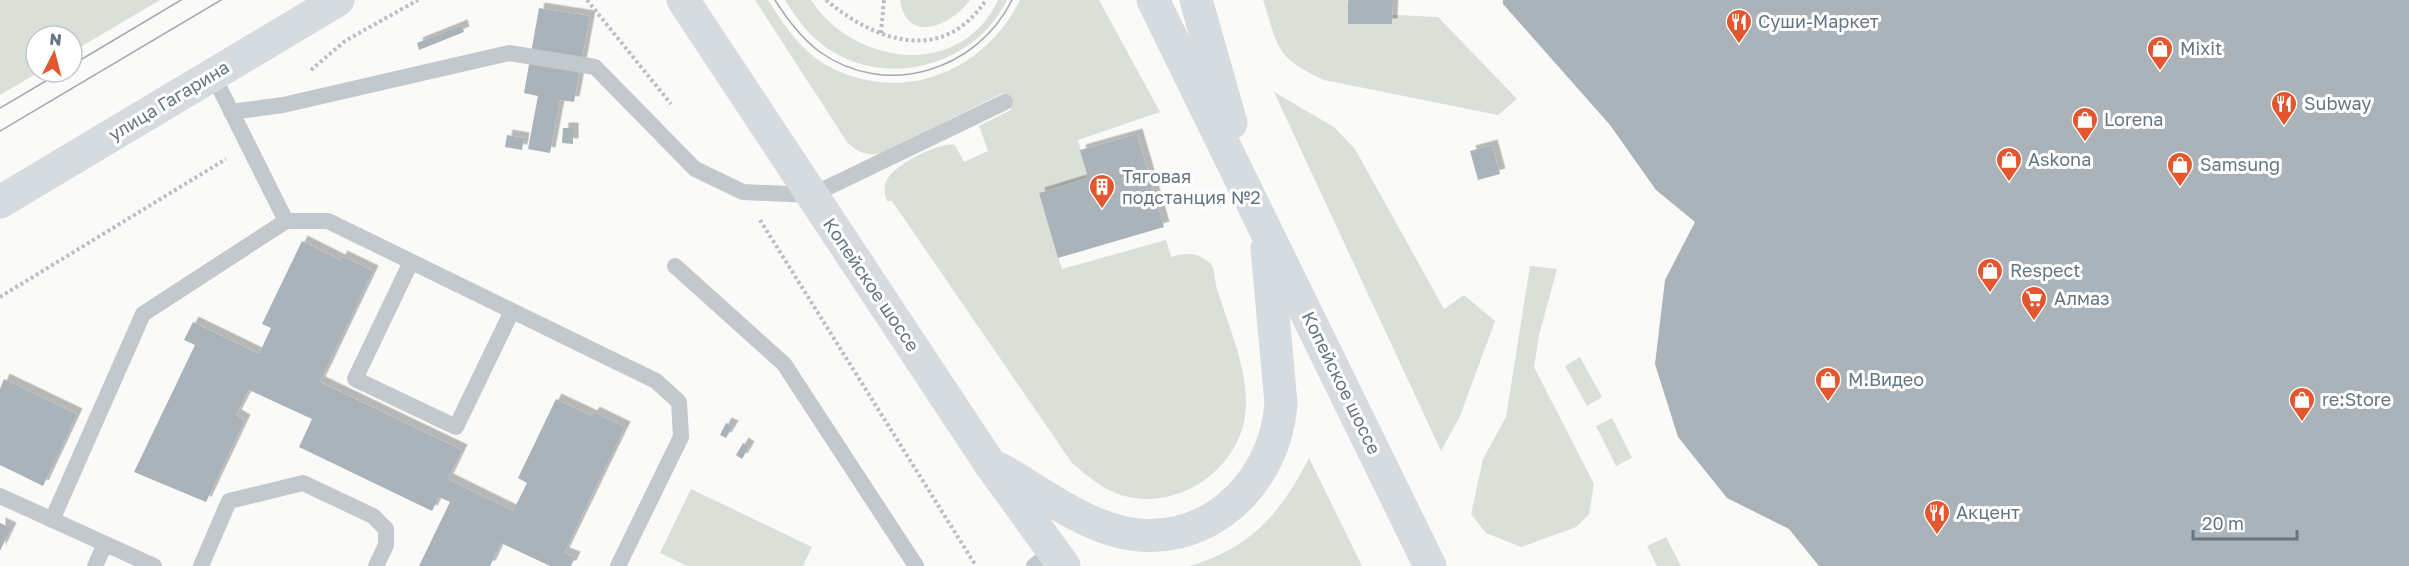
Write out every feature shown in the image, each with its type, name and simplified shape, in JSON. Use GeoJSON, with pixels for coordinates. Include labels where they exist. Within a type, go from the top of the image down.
{"type":"FeatureCollection","features":[{"type":"Feature","properties":{"kind":"main road","name":"улица Гагарина"},"geometry":{"type":"LineString","coordinates":[[0,202],[338,0]]}},
{"type":"Feature","properties":{"kind":"main road","name":"Копейское шоссе"},"geometry":{"type":"LineString","coordinates":[[683,0],[990,464],[1051,561]]}},
{"type":"Feature","properties":{"kind":"main road","name":"Копейское шоссе"},"geometry":{"type":"LineString","coordinates":[[1153,0],[1430,566]]}},
{"type":"Feature","properties":{"kind":"main road","name":"Копейское шоссе"},"geometry":{"type":"LineString","coordinates":[[1196,0],[1259,213]]}},
{"type":"Feature","properties":{"kind":"main road"},"geometry":{"type":"LineString","coordinates":[[990,464],[1079,514],[1117,531],[1141,536],[1185,530],[1225,512],[1237,501],[1261,470],[1274,446],[1280,422],[1276,342],[1259,213]]}},
{"type":"Feature","properties":{"kind":"lane"},"geometry":{"type":"LineString","coordinates":[[231,112],[283,105],[509,53],[595,68],[695,169],[743,192],[812,195],[1005,102]]}},
{"type":"Feature","properties":{"kind":"lane"},"geometry":{"type":"LineString","coordinates":[[213,75],[286,221]]}},
{"type":"Feature","properties":{"kind":"lane"},"geometry":{"type":"LineString","coordinates":[[52,520],[143,314],[286,221],[328,221],[656,381],[679,402],[681,437],[618,566]]}},
{"type":"Feature","properties":{"kind":"lane"},"geometry":{"type":"LineString","coordinates":[[411,262],[355,379],[456,428],[512,311]]}},
{"type":"Feature","properties":{"kind":"lane"},"geometry":{"type":"LineString","coordinates":[[675,266],[784,364],[916,566]]}},
{"type":"Feature","properties":{"kind":"lane"},"geometry":{"type":"LineString","coordinates":[[201,566],[229,501],[303,483],[373,516],[386,529],[386,545],[376,566]]}},
{"type":"Feature","properties":{"kind":"lane"},"geometry":{"type":"LineString","coordinates":[[0,496],[154,566]]}},
{"type":"Feature","properties":{"kind":"lane"},"geometry":{"type":"LineString","coordinates":[[95,566],[105,544]]}},
{"type":"Feature","properties":{"kind":"path"},"geometry":{"type":"LineString","coordinates":[[283,105],[313,69],[345,41],[418,0]]}},
{"type":"Feature","properties":{"kind":"path"},"geometry":{"type":"LineString","coordinates":[[587,0],[676,110]]}},
{"type":"Feature","properties":{"kind":"path"},"geometry":{"type":"LineString","coordinates":[[826,0],[849,19],[906,41],[941,38],[958,30],[973,18],[986,0]]}},
{"type":"Feature","properties":{"kind":"path"},"geometry":{"type":"LineString","coordinates":[[881,33],[884,0]]}},
{"type":"Feature","properties":{"kind":"path"},"geometry":{"type":"LineString","coordinates":[[0,297],[249,146]]}},
{"type":"Feature","properties":{"kind":"path"},"geometry":{"type":"LineString","coordinates":[[743,192],[976,566]]}},
{"type":"Feature","properties":{"kind":"shaded area"},"geometry":{"type":"Polygon","coordinates":[[[0,0],[160,0],[84,45],[84,24],[24,24],[24,81],[0,95],[0,0]]]}},
{"type":"Feature","properties":{"kind":"shaded area"},"geometry":{"type":"Polygon","coordinates":[[[755,0],[768,0],[795,38],[820,61],[858,78],[886,83],[913,81],[939,74],[964,62],[986,46],[1005,25],[1020,0],[1099,0],[1160,112],[1078,140],[1088,178],[1039,193],[1062,269],[1166,240],[1171,257],[1193,254],[1212,265],[1217,289],[1242,368],[1246,401],[1245,417],[1239,437],[1230,455],[1216,470],[1200,483],[1182,492],[1162,498],[1142,499],[1114,492],[1101,486],[1084,473],[1072,463],[892,201],[887,201],[885,187],[890,176],[917,156],[939,147],[955,145],[964,162],[988,151],[979,126],[1011,110],[1003,93],[882,153],[863,153],[847,142],[755,0]]]}},
{"type":"Feature","properties":{"kind":"shaded area"},"geometry":{"type":"Polygon","coordinates":[[[785,0],[811,0],[830,22],[853,39],[879,50],[907,55],[934,53],[959,43],[981,26],[998,0],[1007,0],[993,22],[976,39],[955,53],[932,63],[908,68],[883,68],[858,63],[827,48],[807,30],[785,0]]]}},
{"type":"Feature","properties":{"kind":"shaded area"},"geometry":{"type":"Polygon","coordinates":[[[900,0],[970,0],[952,17],[941,23],[930,27],[920,27],[911,23],[904,14],[900,0]]]}},
{"type":"Feature","properties":{"kind":"shaded area"},"geometry":{"type":"Polygon","coordinates":[[[1263,0],[1347,0],[1352,13],[1438,17],[1517,99],[1498,115],[1324,80],[1287,58],[1276,41],[1263,0]]]}},
{"type":"Feature","properties":{"kind":"shaded area"},"geometry":{"type":"Polygon","coordinates":[[[1274,92],[1334,127],[1355,149],[1444,309],[1464,295],[1495,321],[1460,416],[1441,451],[1274,92]]]}},
{"type":"Feature","properties":{"kind":"shaded area"},"geometry":{"type":"Polygon","coordinates":[[[1530,266],[1557,269],[1539,335],[1534,367],[1594,484],[1589,514],[1576,527],[1521,547],[1486,533],[1471,514],[1483,459],[1506,417],[1530,266]]]}},
{"type":"Feature","properties":{"kind":"shaded area"},"geometry":{"type":"Polygon","coordinates":[[[1580,357],[1602,397],[1587,406],[1565,366],[1580,357]]]}},
{"type":"Feature","properties":{"kind":"shaded area"},"geometry":{"type":"Polygon","coordinates":[[[1612,418],[1632,458],[1616,466],[1596,426],[1612,418]]]}},
{"type":"Feature","properties":{"kind":"shaded area"},"geometry":{"type":"Polygon","coordinates":[[[1309,458],[1362,566],[1189,566],[1230,549],[1262,526],[1287,496],[1309,458]]]}},
{"type":"Feature","properties":{"kind":"shaded area"},"geometry":{"type":"Polygon","coordinates":[[[691,489],[812,547],[803,566],[687,566],[660,553],[691,489]]]}},
{"type":"Feature","properties":{"kind":"shaded area"},"geometry":{"type":"Polygon","coordinates":[[[1666,537],[1681,566],[1657,566],[1647,546],[1666,537]]]}},
{"type":"Feature","properties":{"kind":"building"},"geometry":{"type":"Polygon","coordinates":[[[1348,0],[1393,0],[1392,24],[1348,24],[1348,0]]]}},
{"type":"Feature","properties":{"kind":"building","name":"Алмаз"},"geometry":{"type":"Polygon","coordinates":[[[1503,0],[2409,0],[2409,566],[1819,566],[1789,529],[1727,498],[1678,437],[1655,364],[1665,280],[1695,222],[1656,190],[1610,125],[1503,4],[1503,0]]]}},
{"type":"Feature","properties":{"kind":"building"},"geometry":{"type":"Polygon","coordinates":[[[539,8],[590,16],[574,102],[560,100],[550,153],[528,149],[538,96],[524,93],[539,8]]]}},
{"type":"Feature","properties":{"kind":"building"},"geometry":{"type":"Polygon","coordinates":[[[462,25],[464,32],[419,50],[417,43],[462,25]]]}},
{"type":"Feature","properties":{"kind":"building"},"geometry":{"type":"Polygon","coordinates":[[[563,128],[573,128],[573,144],[562,143],[563,128]]]}},
{"type":"Feature","properties":{"kind":"building","name":"Тяговая подстанция №2"},"geometry":{"type":"Polygon","coordinates":[[[1137,134],[1164,227],[1058,258],[1039,193],[1088,178],[1080,150],[1137,134]]]}},
{"type":"Feature","properties":{"kind":"building"},"geometry":{"type":"Polygon","coordinates":[[[507,135],[524,138],[522,150],[505,147],[507,135]]]}},
{"type":"Feature","properties":{"kind":"building"},"geometry":{"type":"Polygon","coordinates":[[[1492,145],[1500,174],[1478,180],[1470,151],[1492,145]]]}},
{"type":"Feature","properties":{"kind":"building"},"geometry":{"type":"Polygon","coordinates":[[[302,241],[340,260],[342,256],[373,271],[320,382],[462,450],[448,479],[513,511],[527,483],[518,478],[556,399],[592,416],[594,412],[625,427],[564,553],[575,557],[571,566],[550,566],[501,543],[490,566],[419,566],[450,502],[439,497],[432,511],[299,447],[312,419],[249,390],[236,415],[245,420],[206,502],[134,472],[195,345],[184,340],[193,322],[259,354],[271,328],[262,324],[302,241]]]}},
{"type":"Feature","properties":{"kind":"building"},"geometry":{"type":"Polygon","coordinates":[[[4,379],[77,414],[43,486],[0,465],[0,389],[4,379]]]}},
{"type":"Feature","properties":{"kind":"building"},"geometry":{"type":"Polygon","coordinates":[[[726,423],[733,426],[726,438],[720,435],[726,423]]]}},
{"type":"Feature","properties":{"kind":"building"},"geometry":{"type":"Polygon","coordinates":[[[743,443],[749,447],[742,459],[736,455],[743,443]]]}},
{"type":"Feature","properties":{"kind":"building"},"geometry":{"type":"Polygon","coordinates":[[[0,523],[11,528],[0,551],[0,523]]]}},
{"type":"Feature","properties":{"kind":"tram line"},"geometry":{"type":"LineString","coordinates":[[84,58],[181,0]]}},
{"type":"Feature","properties":{"kind":"tram line"},"geometry":{"type":"LineString","coordinates":[[0,131],[221,0]]}},
{"type":"Feature","properties":{"kind":"tram line"},"geometry":{"type":"LineString","coordinates":[[775,0],[795,28],[820,52],[846,66],[873,74],[901,75],[928,70],[953,60],[977,45],[996,25],[1012,0]]}},
{"type":"Feature","properties":{"kind":"tram line"},"geometry":{"type":"LineString","coordinates":[[0,108],[41,84]]}},
{"type":"Feature","properties":{"kind":"place","name":"Суши-Маркет"},"geometry":{"type":"Point","coordinates":[1739,45]}},
{"type":"Feature","properties":{"kind":"place","name":"Mixit"},"geometry":{"type":"Point","coordinates":[2160,72]}},
{"type":"Feature","properties":{"kind":"place","name":"Subway"},"geometry":{"type":"Point","coordinates":[2284,127]}},
{"type":"Feature","properties":{"kind":"place","name":"Lorena"},"geometry":{"type":"Point","coordinates":[2085,143]}},
{"type":"Feature","properties":{"kind":"place","name":"Askona"},"geometry":{"type":"Point","coordinates":[2009,183]}},
{"type":"Feature","properties":{"kind":"place","name":"Samsung"},"geometry":{"type":"Point","coordinates":[2180,188]}},
{"type":"Feature","properties":{"kind":"place","name":"Тяговая подстанция №2"},"geometry":{"type":"Point","coordinates":[1102,210]}},
{"type":"Feature","properties":{"kind":"place","name":"Respect"},"geometry":{"type":"Point","coordinates":[1990,294]}},
{"type":"Feature","properties":{"kind":"place","name":"Алмаз"},"geometry":{"type":"Point","coordinates":[2034,322]}},
{"type":"Feature","properties":{"kind":"place","name":"М.Видео"},"geometry":{"type":"Point","coordinates":[1828,403]}},
{"type":"Feature","properties":{"kind":"place","name":"re:Store"},"geometry":{"type":"Point","coordinates":[2302,423]}},
{"type":"Feature","properties":{"kind":"place","name":"Акцент"},"geometry":{"type":"Point","coordinates":[1937,536]}}]}
